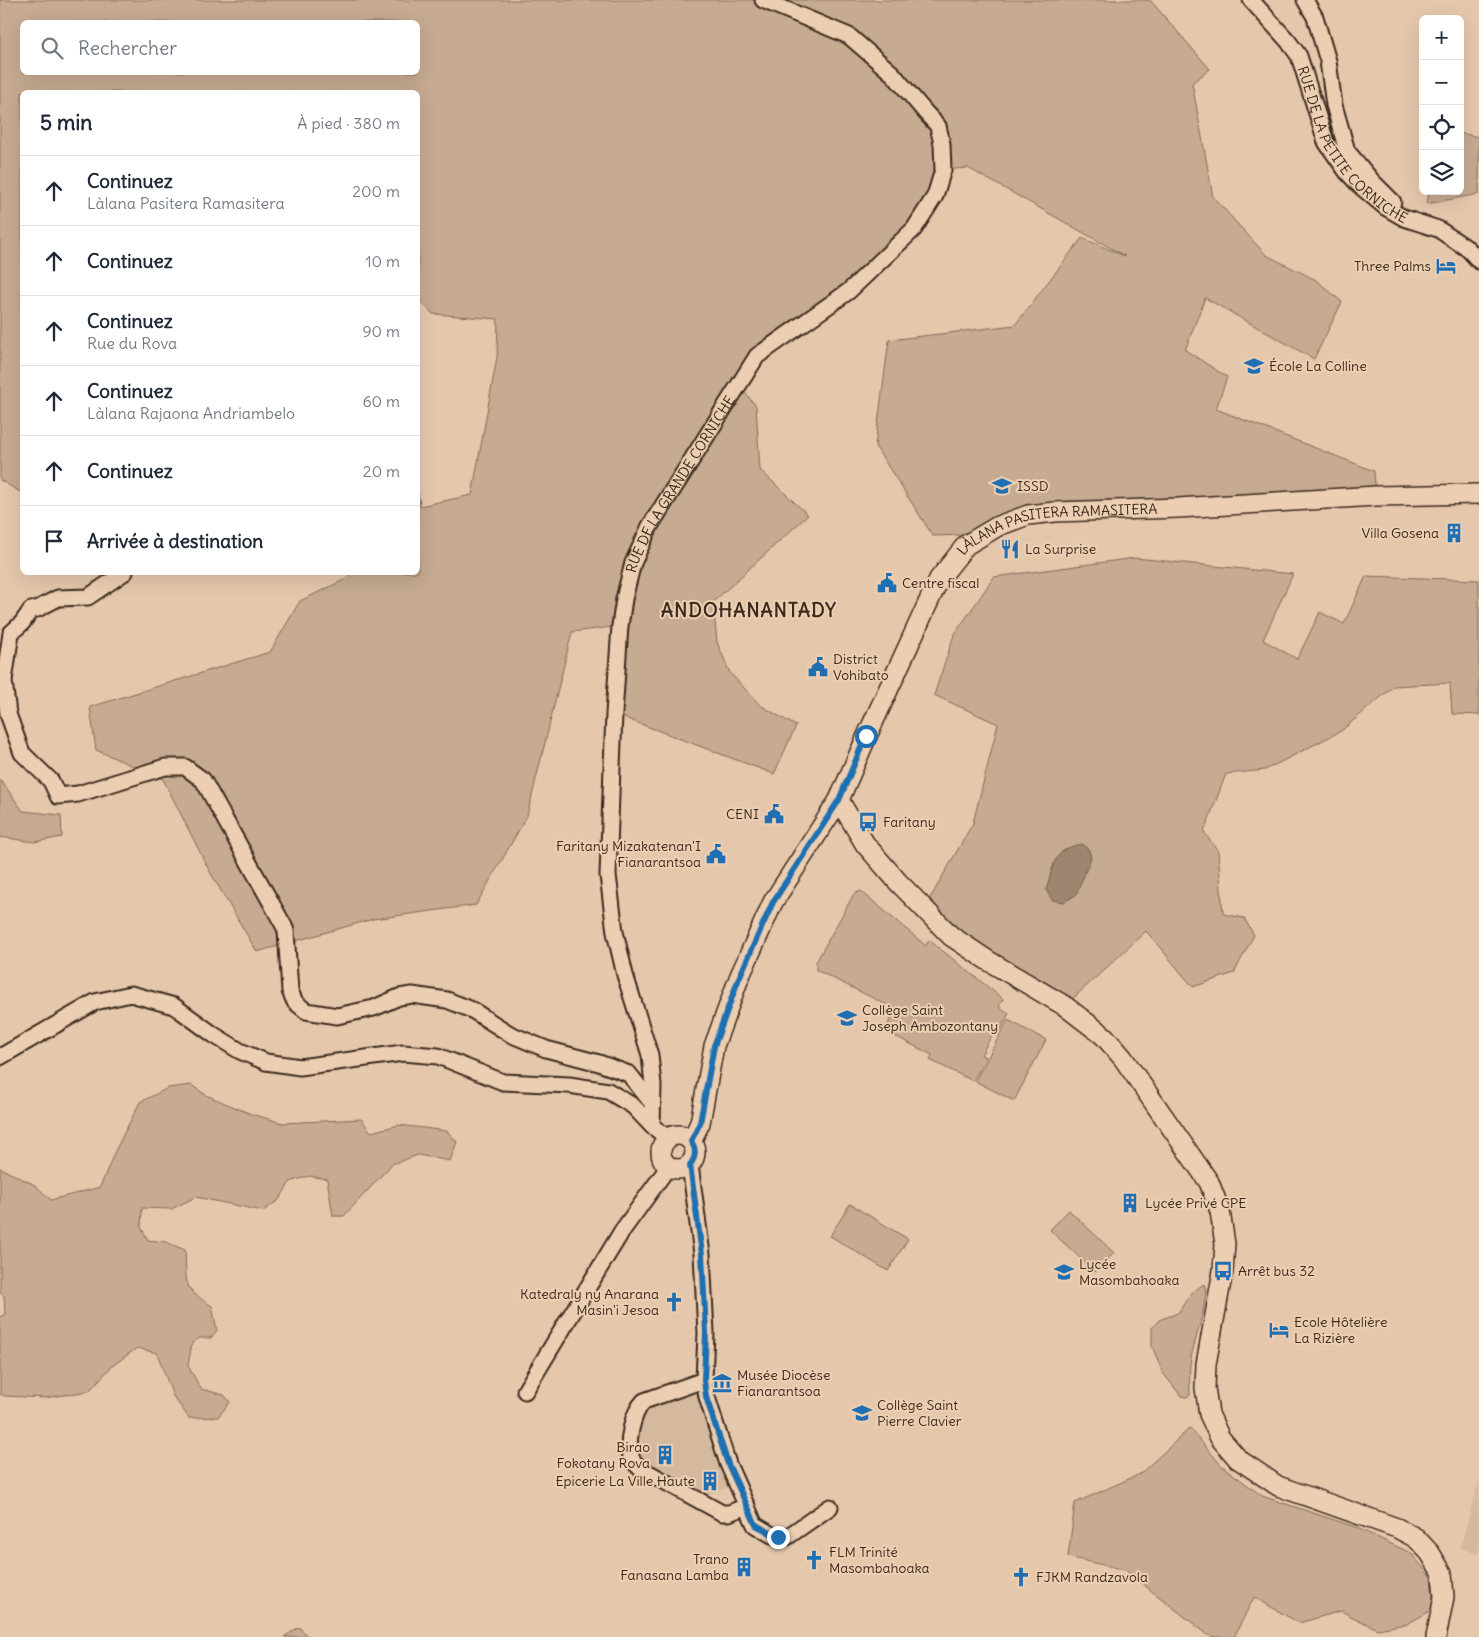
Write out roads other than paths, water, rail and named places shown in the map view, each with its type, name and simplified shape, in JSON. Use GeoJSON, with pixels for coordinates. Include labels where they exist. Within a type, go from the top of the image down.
{"type":"FeatureCollection","features":[{"type":"Feature","properties":{"kind":"street","name":"RUE DE LA GRANDE CORNICHE"},"geometry":{"type":"LineString","coordinates":[[652,1126],[650,1055],[625,975],[615,932],[608,875],[614,714],[620,626],[624,599],[633,563],[650,526],[757,356],[849,291],[914,229],[935,196],[943,170],[942,144],[938,126],[892,74],[849,36],[763,0]]}},
{"type":"Feature","properties":{"kind":"street","name":"RUE DE LA PETITE CORNICHE"},"geometry":{"type":"LineString","coordinates":[[1251,0],[1288,41],[1298,56],[1326,142],[1359,185],[1384,207],[1402,217],[1438,229],[1468,249],[1479,261]]}},
{"type":"Feature","properties":{"kind":"street"},"geometry":{"type":"LineString","coordinates":[[1305,0],[1315,17],[1328,61],[1334,105],[1348,151],[1373,182],[1395,204],[1402,217]]}},
{"type":"Feature","properties":{"kind":"street","name":"LÀLANA PASITERA RAMASITERA"},"geometry":{"type":"LineString","coordinates":[[691,1141],[700,1123],[714,1046],[739,978],[773,902],[839,800],[866,736],[939,580],[966,545],[998,526],[1028,515],[1055,512],[1188,507],[1376,496],[1479,494]]}},
{"type":"Feature","properties":{"kind":"street"},"geometry":{"type":"LineString","coordinates":[[121,575],[88,597],[58,598],[31,610],[22,623],[11,633],[4,682],[8,714],[22,753],[51,781],[58,796],[78,794],[165,767],[185,767],[203,780],[284,926],[286,931],[290,991],[295,1002],[306,1011],[337,1016],[374,1008],[399,997],[412,995],[447,1000],[472,1010],[510,1034],[528,1042],[629,1074],[652,1103]]}},
{"type":"Feature","properties":{"kind":"street"},"geometry":{"type":"LineString","coordinates":[[839,800],[865,844],[898,882],[951,936],[987,960],[1065,1006],[1104,1036],[1123,1058],[1209,1182],[1220,1211],[1225,1244],[1222,1277],[1206,1364],[1205,1388],[1209,1414],[1220,1438],[1238,1459],[1278,1486],[1397,1528],[1416,1538],[1430,1553],[1442,1573],[1444,1597],[1436,1637]]}},
{"type":"Feature","properties":{"kind":"street"},"geometry":{"type":"LineString","coordinates":[[0,1057],[95,1002],[131,994],[174,1006],[231,1046],[266,1062],[300,1068],[403,1053],[438,1056],[503,1082],[569,1085],[608,1091],[633,1106],[652,1126],[668,1138]]}},
{"type":"Feature","properties":{"kind":"street"},"geometry":{"type":"LineString","coordinates":[[678,1135],[688,1137],[691,1141],[695,1146],[696,1153],[690,1165],[678,1169],[669,1166],[663,1160],[661,1152],[663,1144],[668,1138],[678,1135]]}},
{"type":"Feature","properties":{"kind":"street"},"geometry":{"type":"LineString","coordinates":[[690,1165],[702,1254],[706,1332],[704,1380],[706,1397],[728,1464],[756,1525],[772,1535],[778,1537],[787,1536],[830,1507]]}},
{"type":"Feature","properties":{"kind":"street"},"geometry":{"type":"LineString","coordinates":[[525,1391],[622,1231],[669,1166]]}},
{"type":"Feature","properties":{"kind":"street"},"geometry":{"type":"LineString","coordinates":[[704,1380],[644,1401],[638,1407],[634,1417],[629,1448],[632,1460],[640,1468],[722,1512],[729,1513],[747,1506]]}},
{"type":"Feature","properties":{"kind":"place","name":"Three Palms"},"geometry":{"type":"Point","coordinates":[1446,266]}},
{"type":"Feature","properties":{"kind":"place","name":"École La Colline"},"geometry":{"type":"Point","coordinates":[1254,366]}},
{"type":"Feature","properties":{"kind":"place","name":"ISSD"},"geometry":{"type":"Point","coordinates":[1002,486]}},
{"type":"Feature","properties":{"kind":"place","name":"Villa Gosena"},"geometry":{"type":"Point","coordinates":[1454,533]}},
{"type":"Feature","properties":{"kind":"place","name":"La Surprise"},"geometry":{"type":"Point","coordinates":[1010,549]}},
{"type":"Feature","properties":{"kind":"place","name":"Centre fiscal"},"geometry":{"type":"Point","coordinates":[887,583]}},
{"type":"Feature","properties":{"kind":"place","name":"District Vohibato"},"geometry":{"type":"Point","coordinates":[818,667]}},
{"type":"Feature","properties":{"kind":"place","name":"CENI"},"geometry":{"type":"Point","coordinates":[774,814]}},
{"type":"Feature","properties":{"kind":"place","name":"Faritany"},"geometry":{"type":"Point","coordinates":[868,822]}},
{"type":"Feature","properties":{"kind":"place","name":"Faritany Mizakatenan'I Fianarantsoa"},"geometry":{"type":"Point","coordinates":[716,854]}},
{"type":"Feature","properties":{"kind":"place","name":"Collège Saint Joseph Ambozontany"},"geometry":{"type":"Point","coordinates":[847,1018]}},
{"type":"Feature","properties":{"kind":"place","name":"Lycée Privé CPE"},"geometry":{"type":"Point","coordinates":[1130,1203]}},
{"type":"Feature","properties":{"kind":"place","name":"Arrêt bus 32"},"geometry":{"type":"Point","coordinates":[1223,1271]}},
{"type":"Feature","properties":{"kind":"place","name":"Lycée Masombahoaka"},"geometry":{"type":"Point","coordinates":[1064,1272]}},
{"type":"Feature","properties":{"kind":"place","name":"Katedraly ny Anarana Masin'i Jesoa"},"geometry":{"type":"Point","coordinates":[674,1302]}},
{"type":"Feature","properties":{"kind":"place","name":"Ecole Hôtelière La Rizière"},"geometry":{"type":"Point","coordinates":[1279,1330]}},
{"type":"Feature","properties":{"kind":"place","name":"Musée Diocèse Fianarantsoa"},"geometry":{"type":"Point","coordinates":[722,1383]}},
{"type":"Feature","properties":{"kind":"place","name":"Collège Saint Pierre Clavier"},"geometry":{"type":"Point","coordinates":[862,1413]}},
{"type":"Feature","properties":{"kind":"place","name":"Birao Fokotany Rova"},"geometry":{"type":"Point","coordinates":[665,1455]}},
{"type":"Feature","properties":{"kind":"place","name":"Epicerie La Ville Haute"},"geometry":{"type":"Point","coordinates":[710,1481]}},
{"type":"Feature","properties":{"kind":"place","name":"FLM Trinité Masombahoaka"},"geometry":{"type":"Point","coordinates":[814,1560]}},
{"type":"Feature","properties":{"kind":"place","name":"Trano Fanasana Lamba"},"geometry":{"type":"Point","coordinates":[744,1567]}},
{"type":"Feature","properties":{"kind":"place","name":"FJKM Randzavola"},"geometry":{"type":"Point","coordinates":[1021,1577]}},
{"type":"Feature","properties":{"kind":"district","name":"ANDOHANANTADY"},"geometry":{"type":"Point","coordinates":[749,610]}}]}
